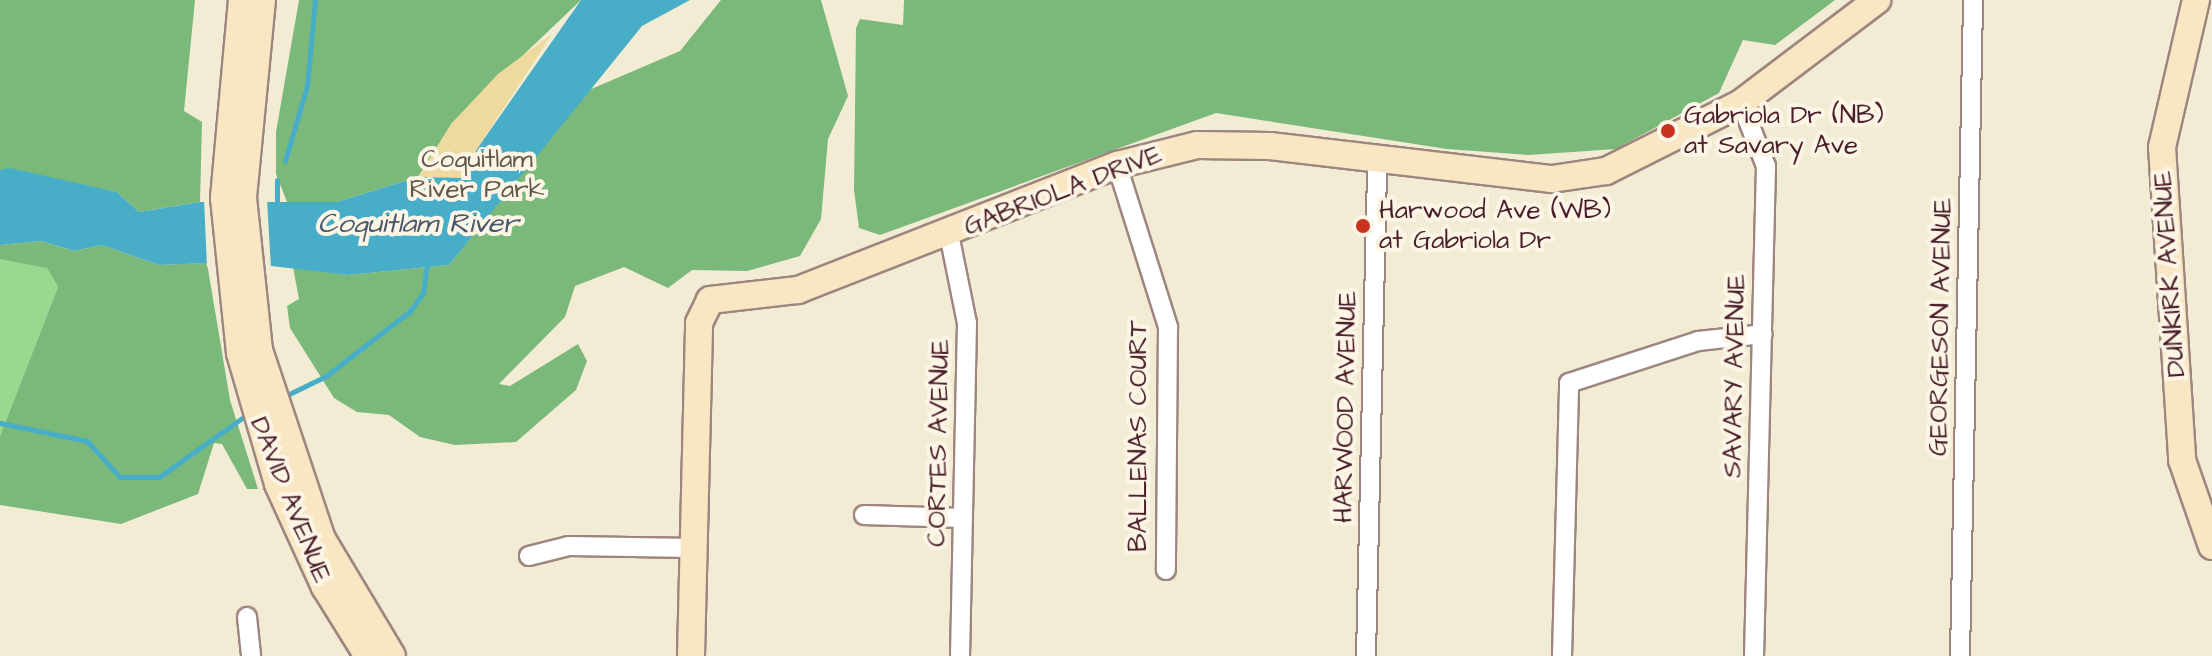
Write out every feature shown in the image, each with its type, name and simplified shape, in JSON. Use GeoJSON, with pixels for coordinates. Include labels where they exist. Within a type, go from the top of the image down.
{"type":"FeatureCollection","features":[{"type":"Feature","properties":{"kind":"street","name":"DAVID AVENUE"},"geometry":{"type":"LineString","coordinates":[[242,0],[238,105],[252,312],[287,481],[325,587],[368,656]]}},
{"type":"Feature","properties":{"kind":"street","name":"DAVID AVENUE"},"geometry":{"type":"LineString","coordinates":[[238,105],[262,0]]}},
{"type":"Feature","properties":{"kind":"street","name":"GABRIOLA DRIVE"},"geometry":{"type":"LineString","coordinates":[[691,656],[705,303],[798,290],[949,234],[1117,165],[1227,143],[1377,160],[1582,177],[1633,162],[1741,103],[1877,0]]}},
{"type":"Feature","properties":{"kind":"street","name":"GEORGESON AVENUE"},"geometry":{"type":"LineString","coordinates":[[1960,656],[1973,0]]}},
{"type":"Feature","properties":{"kind":"street","name":"DUNKIRK AVENUE"},"geometry":{"type":"LineString","coordinates":[[2196,0],[2162,147],[2182,460],[2205,510],[2212,546]]}},
{"type":"Feature","properties":{"kind":"street","name":"SAVARY AVENUE"},"geometry":{"type":"LineString","coordinates":[[1741,103],[1766,166],[1754,656]]}},
{"type":"Feature","properties":{"kind":"street","name":"HARWOOD AVENUE"},"geometry":{"type":"LineString","coordinates":[[1366,656],[1377,160]]}},
{"type":"Feature","properties":{"kind":"street","name":"BALLENAS COURT"},"geometry":{"type":"LineString","coordinates":[[1117,165],[1168,327],[1166,570]]}},
{"type":"Feature","properties":{"kind":"street","name":"CORTES AVENUE"},"geometry":{"type":"LineString","coordinates":[[949,234],[967,323],[960,656]]}},
{"type":"Feature","properties":{"kind":"street"},"geometry":{"type":"LineString","coordinates":[[1562,656],[1569,383],[1698,341],[1763,334]]}},
{"type":"Feature","properties":{"kind":"street","name":"DAVID AVENUE"},"geometry":{"type":"LineString","coordinates":[[287,481],[339,573],[392,656]]}},
{"type":"Feature","properties":{"kind":"street"},"geometry":{"type":"LineString","coordinates":[[864,515],[963,518]]}},
{"type":"Feature","properties":{"kind":"street"},"geometry":{"type":"LineString","coordinates":[[529,556],[569,546],[693,548]]}},
{"type":"Feature","properties":{"kind":"street"},"geometry":{"type":"LineString","coordinates":[[247,617],[251,656]]}},
{"type":"Feature","properties":{"kind":"green space"},"geometry":{"type":"Polygon","coordinates":[[[0,0],[195,0],[184,111],[202,122],[200,202],[139,212],[117,192],[0,170],[0,0]]]}},
{"type":"Feature","properties":{"kind":"green space"},"geometry":{"type":"Polygon","coordinates":[[[299,0],[581,0],[452,123],[418,177],[337,202],[287,202],[276,174],[276,132],[299,0]]]}},
{"type":"Feature","properties":{"kind":"green space"},"geometry":{"type":"Polygon","coordinates":[[[721,0],[821,0],[848,96],[828,139],[821,219],[800,256],[747,271],[692,270],[668,288],[624,267],[575,286],[565,317],[499,384],[510,386],[578,344],[587,361],[576,390],[516,442],[455,445],[420,437],[389,415],[357,412],[334,398],[290,328],[287,306],[299,299],[293,267],[348,275],[449,265],[589,90],[680,51],[721,0]]]}},
{"type":"Feature","properties":{"kind":"green space"},"geometry":{"type":"Polygon","coordinates":[[[904,0],[1835,0],[1775,45],[1743,40],[1719,93],[1616,149],[1529,155],[1447,149],[1216,113],[880,235],[859,228],[854,190],[856,28],[860,19],[903,25],[904,0]]]}},
{"type":"Feature","properties":{"kind":"green space"},"geometry":{"type":"Polygon","coordinates":[[[41,241],[74,251],[102,245],[159,265],[207,263],[230,400],[258,489],[247,489],[222,444],[214,443],[198,494],[121,524],[0,505],[0,436],[58,287],[47,268],[0,259],[0,245],[41,241]]]}},
{"type":"Feature","properties":{"kind":"green space"},"geometry":{"type":"Polygon","coordinates":[[[20,258],[47,268],[58,287],[0,436],[0,259],[20,258]]]}},
{"type":"Feature","properties":{"kind":"sand"},"geometry":{"type":"Polygon","coordinates":[[[552,34],[477,149],[474,171],[466,178],[418,177],[452,123],[498,74],[552,34]]]}},
{"type":"Feature","properties":{"kind":"water","name":"Coquitlam River"},"geometry":{"type":"Polygon","coordinates":[[[581,0],[690,0],[642,26],[449,265],[348,275],[236,262],[159,265],[102,245],[74,251],[41,241],[0,245],[0,170],[10,168],[117,192],[139,212],[200,202],[337,202],[418,177],[465,178],[477,149],[581,0]]]}},
{"type":"Feature","properties":{"kind":"pier"},"geometry":{"type":"Polygon","coordinates":[[[204,199],[267,199],[271,269],[207,267],[204,199]]]}},
{"type":"Feature","properties":{"kind":"waterway"},"geometry":{"type":"LineString","coordinates":[[285,161],[307,86],[315,0]]}},
{"type":"Feature","properties":{"kind":"waterway"},"geometry":{"type":"LineString","coordinates":[[277,180],[277,207]]}},
{"type":"Feature","properties":{"kind":"waterway"},"geometry":{"type":"LineString","coordinates":[[283,397],[326,376],[410,311],[423,293],[427,264]]}},
{"type":"Feature","properties":{"kind":"waterway"},"geometry":{"type":"LineString","coordinates":[[0,423],[87,441],[120,477],[159,477],[249,413]]}},
{"type":"Feature","properties":{"kind":"place","name":"Gabriola Dr (NB) at Savary Ave"},"geometry":{"type":"Point","coordinates":[1668,131]}},
{"type":"Feature","properties":{"kind":"place","name":"Harwood Ave (WB) at Gabriola Dr"},"geometry":{"type":"Point","coordinates":[1363,226]}},
{"type":"Feature","properties":{"kind":"park label","name":"Coquitlam River Park"},"geometry":{"type":"Point","coordinates":[477,175]}}]}
